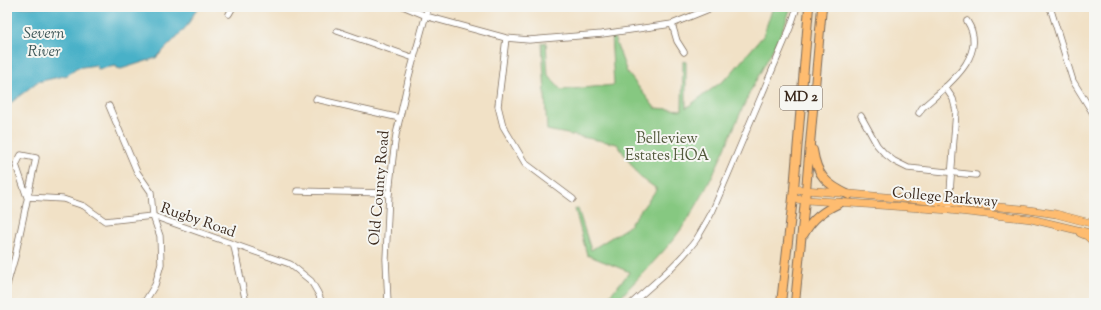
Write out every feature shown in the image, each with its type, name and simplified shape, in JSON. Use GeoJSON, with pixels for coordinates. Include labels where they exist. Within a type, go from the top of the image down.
{"type":"FeatureCollection","features":[{"type":"Feature","properties":{"kind":"highway","name":"MD 2"},"geometry":{"type":"LineString","coordinates":[[781,303],[794,189],[809,7]]}},
{"type":"Feature","properties":{"kind":"highway","name":"MD 2"},"geometry":{"type":"LineString","coordinates":[[795,303],[806,200],[822,7]]}},
{"type":"Feature","properties":{"kind":"highway"},"geometry":{"type":"LineString","coordinates":[[811,138],[814,160],[820,174],[829,185],[849,195]]}},
{"type":"Feature","properties":{"kind":"highway"},"geometry":{"type":"LineString","coordinates":[[802,238],[813,220],[819,214],[840,203]]}},
{"type":"Feature","properties":{"kind":"main road","name":"College Parkway"},"geometry":{"type":"LineString","coordinates":[[794,189],[1042,211],[1094,224]]}},
{"type":"Feature","properties":{"kind":"main road","name":"College Parkway"},"geometry":{"type":"LineString","coordinates":[[793,199],[949,210],[1031,219],[1094,234]]}},
{"type":"Feature","properties":{"kind":"main road"},"geometry":{"type":"LineString","coordinates":[[1061,225],[1087,236],[1094,243]]}},
{"type":"Feature","properties":{"kind":"street"},"geometry":{"type":"LineString","coordinates":[[229,14],[233,7]]}},
{"type":"Feature","properties":{"kind":"street"},"geometry":{"type":"LineString","coordinates":[[405,7],[429,17],[506,38],[529,40],[602,34],[672,24],[714,7]]}},
{"type":"Feature","properties":{"kind":"street","name":"Old County Road"},"geometry":{"type":"LineString","coordinates":[[388,303],[386,259],[389,192],[393,157],[400,118],[414,58],[428,7]]}},
{"type":"Feature","properties":{"kind":"street"},"geometry":{"type":"LineString","coordinates":[[632,303],[678,261],[705,226],[787,34],[797,7]]}},
{"type":"Feature","properties":{"kind":"street"},"geometry":{"type":"LineString","coordinates":[[1050,7],[1073,81],[1094,115]]}},
{"type":"Feature","properties":{"kind":"street"},"geometry":{"type":"LineString","coordinates":[[919,113],[922,108],[963,69],[970,56],[974,43],[972,30],[967,21]]}},
{"type":"Feature","properties":{"kind":"street"},"geometry":{"type":"LineString","coordinates":[[672,24],[677,41],[684,52]]}},
{"type":"Feature","properties":{"kind":"street"},"geometry":{"type":"LineString","coordinates":[[337,31],[414,58]]}},
{"type":"Feature","properties":{"kind":"street"},"geometry":{"type":"LineString","coordinates":[[506,38],[498,106],[503,126],[525,163],[573,199]]}},
{"type":"Feature","properties":{"kind":"street"},"geometry":{"type":"LineString","coordinates":[[945,86],[953,99],[956,111],[949,210]]}},
{"type":"Feature","properties":{"kind":"street"},"geometry":{"type":"LineString","coordinates":[[316,99],[400,118]]}},
{"type":"Feature","properties":{"kind":"street"},"geometry":{"type":"LineString","coordinates":[[108,106],[137,172],[151,192],[153,216],[160,236],[161,264],[154,285],[144,303]]}},
{"type":"Feature","properties":{"kind":"street"},"geometry":{"type":"LineString","coordinates":[[861,116],[877,145],[894,161],[908,168],[976,175]]}},
{"type":"Feature","properties":{"kind":"street"},"geometry":{"type":"LineString","coordinates":[[7,285],[15,257],[36,158],[21,155],[16,165],[27,197]]}},
{"type":"Feature","properties":{"kind":"street"},"geometry":{"type":"LineString","coordinates":[[297,191],[389,192]]}},
{"type":"Feature","properties":{"kind":"street","name":"Rugby Road"},"geometry":{"type":"LineString","coordinates":[[27,197],[63,199],[84,206],[106,221],[153,216],[234,246],[290,264],[310,281],[318,293],[322,303]]}},
{"type":"Feature","properties":{"kind":"street"},"geometry":{"type":"LineString","coordinates":[[234,246],[246,303]]}},
{"type":"Feature","properties":{"kind":"green space","name":"Belleview Estates HOA"},"geometry":{"type":"Polygon","coordinates":[[[773,7],[791,7],[778,40],[750,92],[702,196],[675,238],[616,303],[603,303],[630,272],[587,255],[575,209],[578,209],[591,250],[628,227],[657,189],[640,177],[617,144],[547,130],[542,43],[546,42],[548,75],[561,90],[614,85],[611,35],[613,35],[627,72],[655,108],[682,110],[683,61],[686,62],[686,108],[728,77],[763,36],[773,7]]]}},
{"type":"Feature","properties":{"kind":"water","name":"Severn River"},"geometry":{"type":"Polygon","coordinates":[[[7,7],[198,7],[187,26],[156,58],[121,69],[117,68],[116,66],[98,69],[96,65],[76,68],[68,75],[37,82],[7,106],[7,7]]]}}]}
